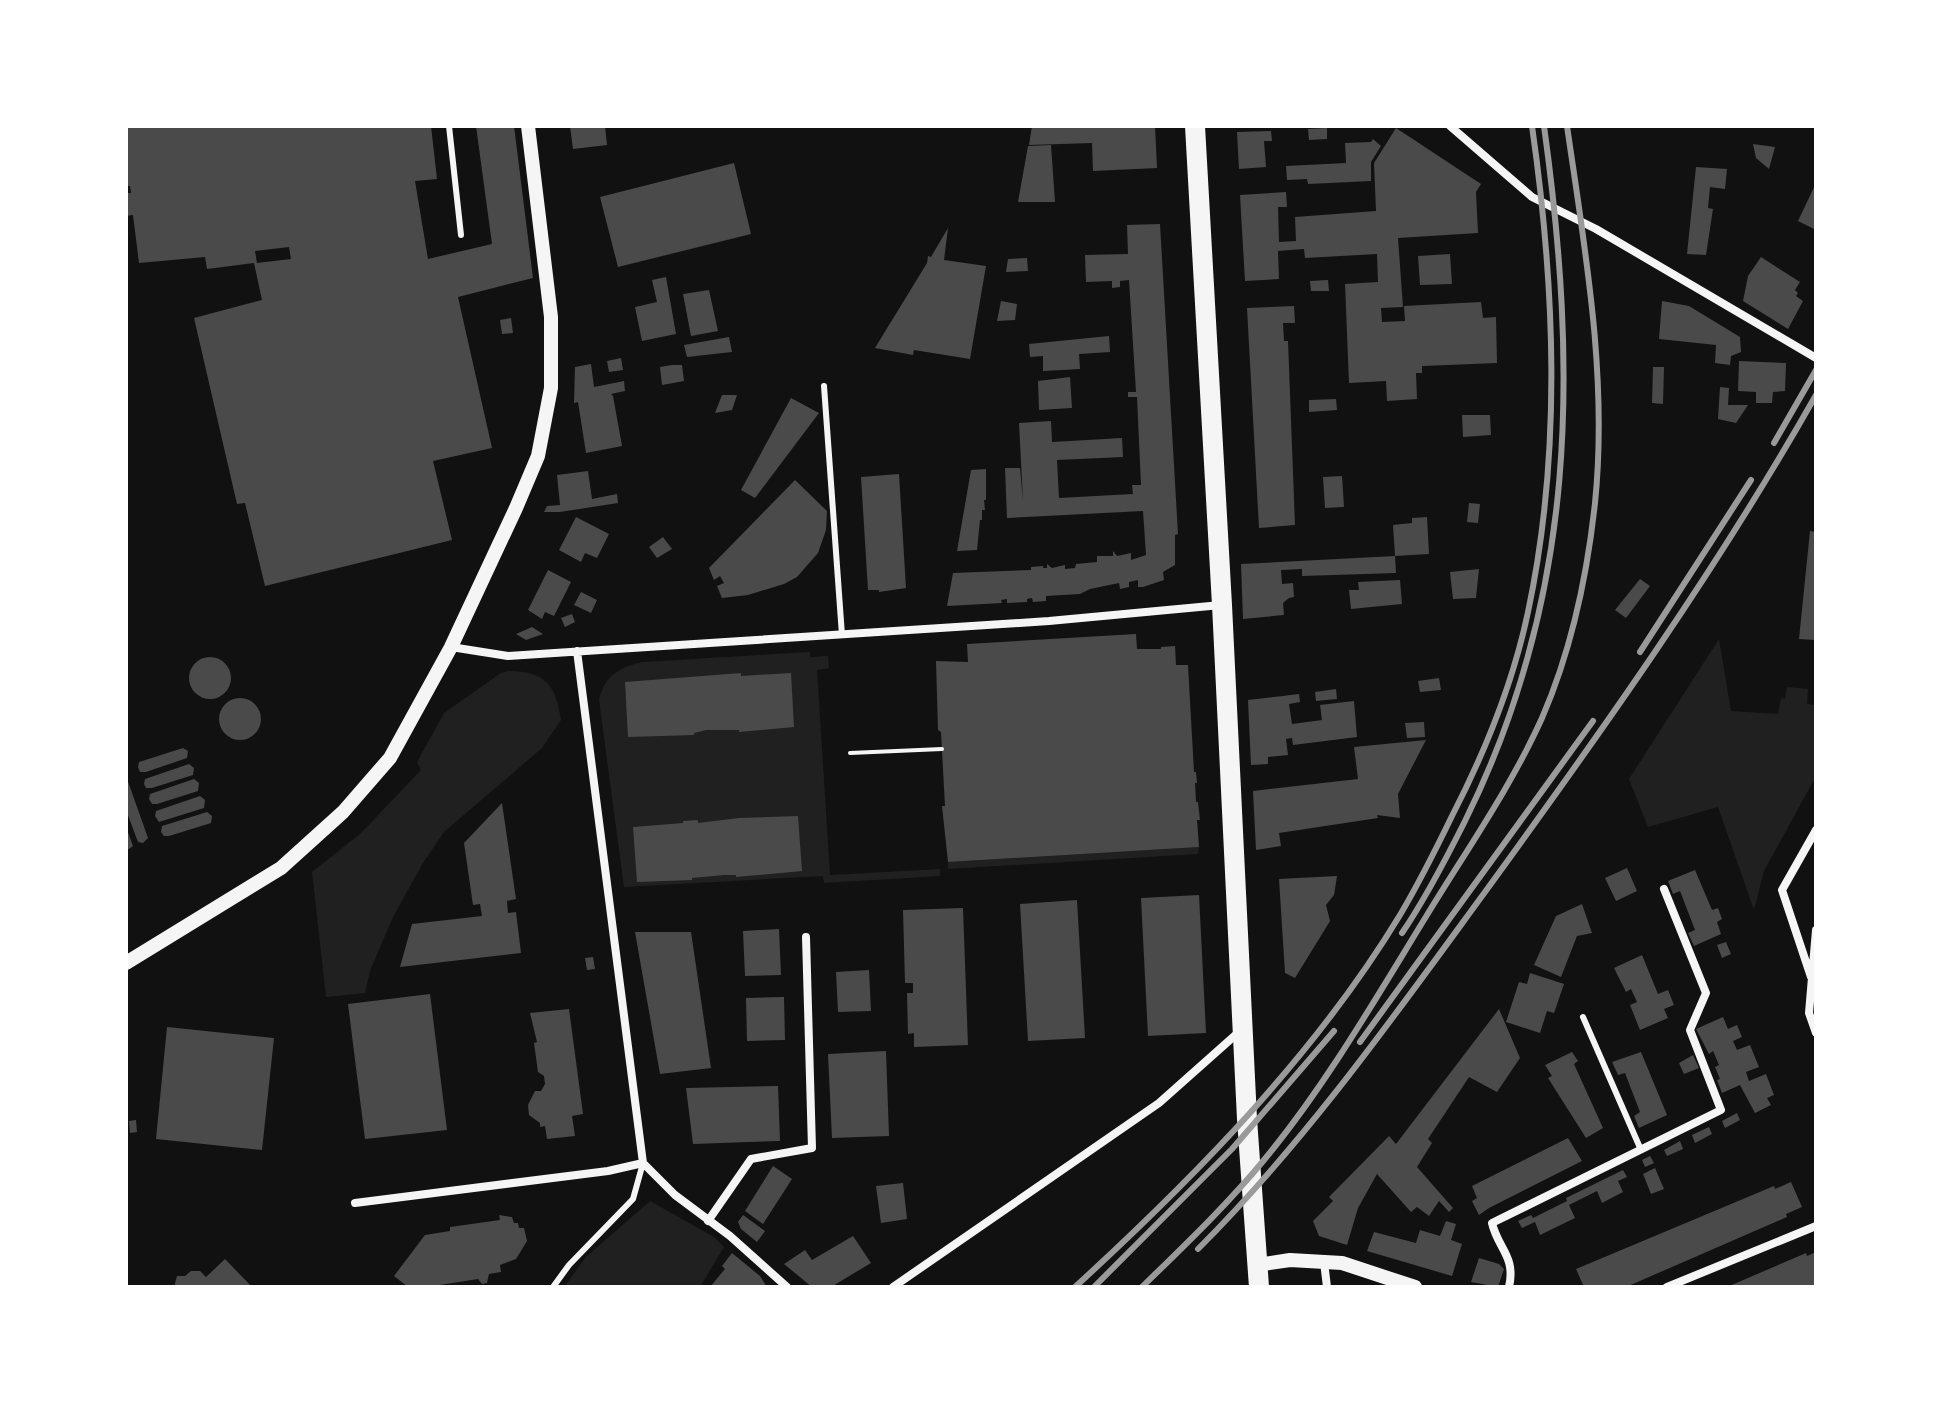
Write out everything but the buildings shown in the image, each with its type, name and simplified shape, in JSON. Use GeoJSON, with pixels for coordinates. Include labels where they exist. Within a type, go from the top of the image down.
{"type":"FeatureCollection","features":[{"type":"Feature","properties":{"kind":"main road"},"geometry":{"type":"LineString","coordinates":[[1195,126],[1259,1287]]}},
{"type":"Feature","properties":{"kind":"street"},"geometry":{"type":"LineString","coordinates":[[126,963],[281,868],[343,812],[390,758],[451,647],[538,456],[551,388],[551,317],[528,126]]}},
{"type":"Feature","properties":{"kind":"street"},"geometry":{"type":"LineString","coordinates":[[1450,126],[1532,197],[1596,229],[1816,358]]}},
{"type":"Feature","properties":{"kind":"street"},"geometry":{"type":"LineString","coordinates":[[451,647],[508,656],[1049,621],[1222,605]]}},
{"type":"Feature","properties":{"kind":"street"},"geometry":{"type":"LineString","coordinates":[[577,651],[643,1163],[675,1195],[730,1236],[787,1287]]}},
{"type":"Feature","properties":{"kind":"street"},"geometry":{"type":"LineString","coordinates":[[1811,977],[1782,890],[1816,830]]}},
{"type":"Feature","properties":{"kind":"street"},"geometry":{"type":"LineString","coordinates":[[1509,1287],[1511,1263],[1504,1247],[1495,1237],[1492,1223],[1721,1110],[1690,1030],[1706,993],[1664,889]]}},
{"type":"Feature","properties":{"kind":"street"},"geometry":{"type":"LineString","coordinates":[[1816,930],[1809,1013],[1816,1033]]}},
{"type":"Feature","properties":{"kind":"street"},"geometry":{"type":"LineString","coordinates":[[708,1221],[751,1159],[812,1148],[806,937]]}},
{"type":"Feature","properties":{"kind":"street"},"geometry":{"type":"LineString","coordinates":[[893,1287],[1159,1103],[1243,1028]]}},
{"type":"Feature","properties":{"kind":"street"},"geometry":{"type":"LineString","coordinates":[[355,1203],[608,1171],[643,1163]]}},
{"type":"Feature","properties":{"kind":"street"},"geometry":{"type":"LineString","coordinates":[[1667,1287],[1816,1226]]}},
{"type":"Feature","properties":{"kind":"street"},"geometry":{"type":"LineString","coordinates":[[1257,1265],[1290,1260],[1342,1263],[1415,1287]]}},
{"type":"Feature","properties":{"kind":"street"},"geometry":{"type":"LineString","coordinates":[[1324,1262],[1327,1287]]}},
{"type":"Feature","properties":{"kind":"lane"},"geometry":{"type":"LineString","coordinates":[[449,126],[461,235]]}},
{"type":"Feature","properties":{"kind":"lane"},"geometry":{"type":"LineString","coordinates":[[824,386],[842,635]]}},
{"type":"Feature","properties":{"kind":"lane"},"geometry":{"type":"LineString","coordinates":[[1583,1017],[1641,1150]]}},
{"type":"Feature","properties":{"kind":"lane"},"geometry":{"type":"LineString","coordinates":[[553,1287],[569,1265],[633,1199],[643,1163]]}},
{"type":"Feature","properties":{"kind":"path"},"geometry":{"type":"LineString","coordinates":[[850,753],[942,749]]}},
{"type":"Feature","properties":{"kind":"shaded area"},"geometry":{"type":"Polygon","coordinates":[[[1719,639],[1731,711],[1778,714],[1787,687],[1808,689],[1807,704],[1816,705],[1815,778],[1764,871],[1754,910],[1718,807],[1648,827],[1629,779],[1719,639]]]}},
{"type":"Feature","properties":{"kind":"shaded area"},"geometry":{"type":"Polygon","coordinates":[[[810,652],[810,657],[828,656],[829,668],[817,670],[830,875],[940,869],[940,876],[824,883],[823,876],[624,887],[599,700],[609,678],[621,669],[643,662],[810,652]]]}},
{"type":"Feature","properties":{"kind":"shaded area"},"geometry":{"type":"Polygon","coordinates":[[[501,673],[532,674],[547,683],[556,698],[561,720],[542,748],[444,832],[393,917],[370,971],[365,993],[326,997],[312,872],[360,834],[421,770],[417,762],[444,713],[501,673]]]}},
{"type":"Feature","properties":{"kind":"shaded area"},"geometry":{"type":"Polygon","coordinates":[[[1199,847],[1198,854],[948,869],[948,862],[1199,847]]]}},
{"type":"Feature","properties":{"kind":"shaded area"},"geometry":{"type":"Polygon","coordinates":[[[650,1201],[714,1237],[724,1247],[700,1287],[564,1287],[586,1257],[650,1201]]]}},
{"type":"Feature","properties":{"kind":"railway"},"geometry":{"type":"LineString","coordinates":[[1075,1287],[1208,1158],[1292,1065],[1331,1016],[1414,891],[1464,792],[1497,717],[1528,612],[1539,552],[1550,430],[1550,308],[1532,126]]}},
{"type":"Feature","properties":{"kind":"railway"},"geometry":{"type":"LineString","coordinates":[[1402,933],[1458,835],[1502,736],[1529,652],[1548,566],[1559,481],[1563,394],[1562,306],[1544,126]]}},
{"type":"Feature","properties":{"kind":"railway"},"geometry":{"type":"LineString","coordinates":[[1142,1287],[1235,1193],[1308,1102],[1502,794],[1530,744],[1553,692],[1583,585],[1595,503],[1598,456],[1599,408],[1593,314],[1567,126]]}},
{"type":"Feature","properties":{"kind":"railway"},"geometry":{"type":"LineString","coordinates":[[1774,443],[1816,370]]}},
{"type":"Feature","properties":{"kind":"railway"},"geometry":{"type":"LineString","coordinates":[[1198,1249],[1313,1121],[1529,832],[1699,586],[1816,395]]}},
{"type":"Feature","properties":{"kind":"railway"},"geometry":{"type":"LineString","coordinates":[[1640,652],[1751,480]]}},
{"type":"Feature","properties":{"kind":"railway"},"geometry":{"type":"LineString","coordinates":[[1360,1042],[1593,721]]}},
{"type":"Feature","properties":{"kind":"railway"},"geometry":{"type":"LineString","coordinates":[[1094,1287],[1232,1149],[1334,1031]]}}]}
